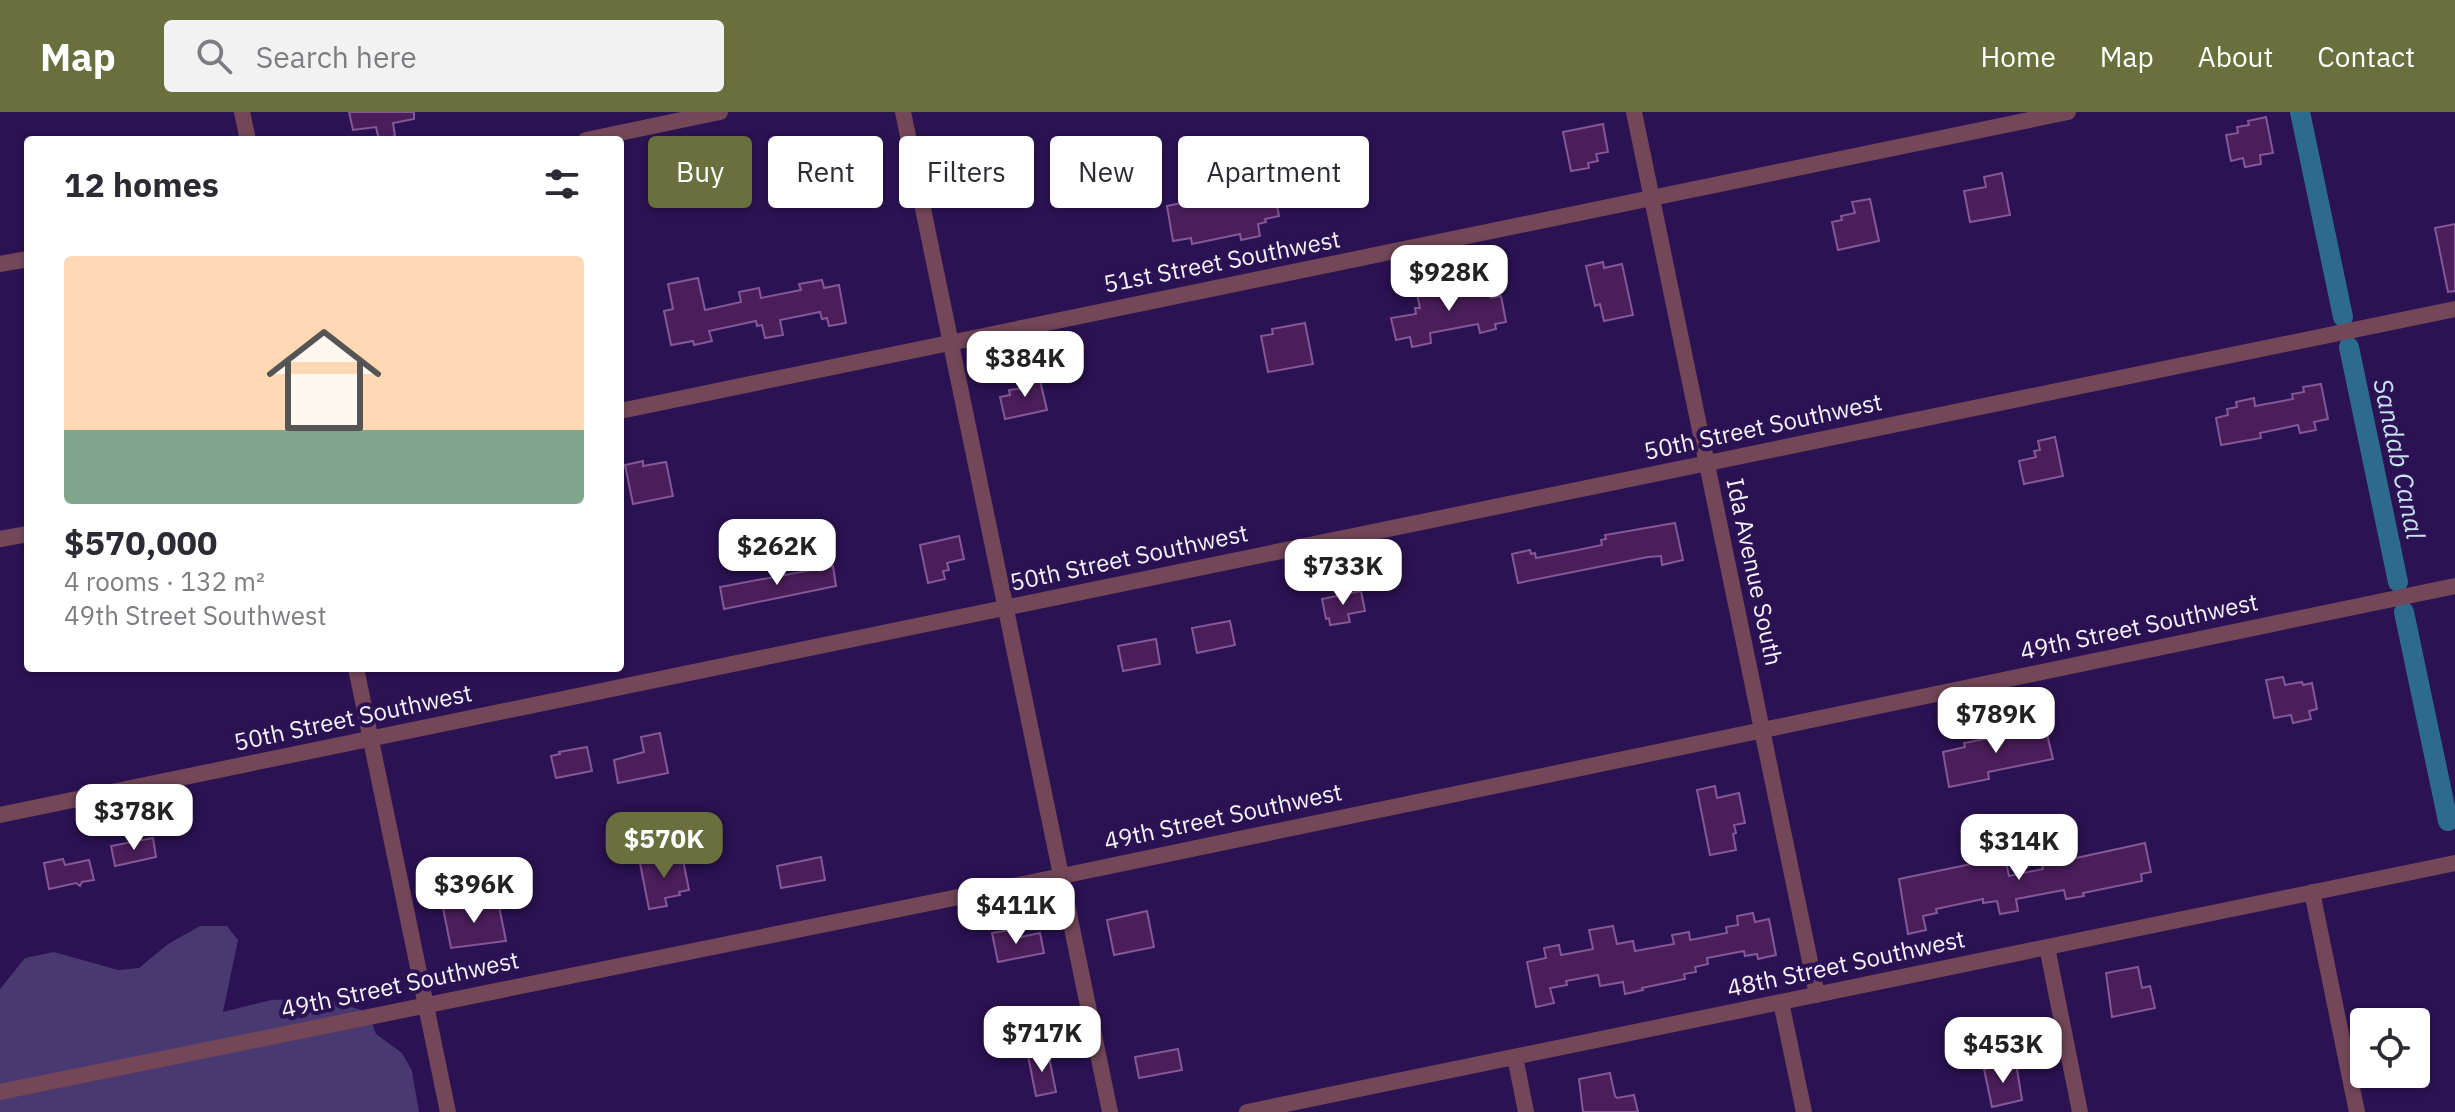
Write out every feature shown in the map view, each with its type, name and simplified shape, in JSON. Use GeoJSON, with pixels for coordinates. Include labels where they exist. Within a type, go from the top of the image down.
{"type":"FeatureCollection","features":[{"type":"Feature","properties":{"kind":"street"},"geometry":{"type":"LineString","coordinates":[[242,112],[247,136]]}},
{"type":"Feature","properties":{"kind":"street"},"geometry":{"type":"LineString","coordinates":[[605,136],[720,112]]}},
{"type":"Feature","properties":{"kind":"street"},"geometry":{"type":"LineString","coordinates":[[903,112],[1110,1112]]}},
{"type":"Feature","properties":{"kind":"street","name":"Ida Avenue South"},"geometry":{"type":"LineString","coordinates":[[1634,112],[1817,995]]}},
{"type":"Feature","properties":{"kind":"street","name":"51st Street Southwest"},"geometry":{"type":"LineString","coordinates":[[624,410],[2068,112]]}},
{"type":"Feature","properties":{"kind":"street"},"geometry":{"type":"LineString","coordinates":[[0,264],[24,260]]}},
{"type":"Feature","properties":{"kind":"street","name":"50th Street Southwest"},"geometry":{"type":"LineString","coordinates":[[0,815],[2455,309]]}},
{"type":"Feature","properties":{"kind":"street"},"geometry":{"type":"LineString","coordinates":[[0,539],[24,535]]}},
{"type":"Feature","properties":{"kind":"street","name":"49th Street Southwest"},"geometry":{"type":"LineString","coordinates":[[0,1092],[1062,876],[2455,586]]}},
{"type":"Feature","properties":{"kind":"street"},"geometry":{"type":"LineString","coordinates":[[357,672],[448,1112]]}},
{"type":"Feature","properties":{"kind":"street","name":"48th Street Southwest"},"geometry":{"type":"LineString","coordinates":[[1249,1112],[2455,863]]}},
{"type":"Feature","properties":{"kind":"street"},"geometry":{"type":"LineString","coordinates":[[2312,892],[2357,1112]]}},
{"type":"Feature","properties":{"kind":"street"},"geometry":{"type":"LineString","coordinates":[[2047,947],[2080,1112]]}},
{"type":"Feature","properties":{"kind":"street"},"geometry":{"type":"LineString","coordinates":[[1781,1002],[1804,1112]]}},
{"type":"Feature","properties":{"kind":"street"},"geometry":{"type":"LineString","coordinates":[[1515,1057],[1526,1112]]}},
{"type":"Feature","properties":{"kind":"shaded area"},"geometry":{"type":"Polygon","coordinates":[[[200,926],[227,926],[238,940],[223,1012],[271,1000],[322,998],[368,1012],[376,1034],[402,1053],[412,1071],[419,1112],[0,1112],[0,989],[25,958],[54,952],[118,970],[139,968],[168,944],[200,926]]]}},
{"type":"Feature","properties":{"kind":"building"},"geometry":{"type":"Polygon","coordinates":[[[349,112],[414,112],[414,119],[393,123],[395,136],[378,136],[376,127],[353,130],[349,112]]]}},
{"type":"Feature","properties":{"kind":"building"},"geometry":{"type":"Polygon","coordinates":[[[2266,117],[2273,153],[2260,155],[2261,164],[2245,167],[2243,158],[2231,161],[2226,135],[2238,133],[2237,127],[2249,125],[2248,121],[2266,117]]]}},
{"type":"Feature","properties":{"kind":"building"},"geometry":{"type":"Polygon","coordinates":[[[1603,124],[1608,152],[1596,154],[1598,161],[1588,163],[1589,168],[1571,171],[1563,132],[1603,124]]]}},
{"type":"Feature","properties":{"kind":"building"},"geometry":{"type":"Polygon","coordinates":[[[2002,173],[2010,215],[1970,222],[1964,191],[1986,187],[1984,177],[2002,173]]]}},
{"type":"Feature","properties":{"kind":"building"},"geometry":{"type":"Polygon","coordinates":[[[1870,199],[1879,241],[1838,250],[1832,222],[1855,213],[1852,202],[1870,199]]]}},
{"type":"Feature","properties":{"kind":"building"},"geometry":{"type":"Polygon","coordinates":[[[1178,204],[1178,208],[1277,208],[1279,216],[1258,224],[1260,236],[1241,240],[1240,234],[1192,244],[1191,238],[1173,241],[1167,206],[1178,204]]]}},
{"type":"Feature","properties":{"kind":"building"},"geometry":{"type":"Polygon","coordinates":[[[2455,224],[2455,291],[2448,292],[2435,228],[2455,224]]]}},
{"type":"Feature","properties":{"kind":"building"},"geometry":{"type":"Polygon","coordinates":[[[1603,262],[1604,268],[1622,264],[1633,315],[1604,321],[1600,304],[1595,306],[1586,266],[1603,262]]]}},
{"type":"Feature","properties":{"kind":"building"},"geometry":{"type":"Polygon","coordinates":[[[698,278],[705,310],[741,302],[739,292],[759,288],[761,298],[801,290],[799,284],[822,280],[824,288],[839,285],[846,323],[829,326],[827,318],[822,319],[820,312],[780,320],[783,335],[765,338],[762,325],[757,326],[756,321],[709,331],[712,341],[671,345],[664,311],[673,309],[668,284],[698,278]]]}},
{"type":"Feature","properties":{"kind":"building"},"geometry":{"type":"Polygon","coordinates":[[[1474,280],[1477,296],[1501,296],[1506,322],[1495,324],[1496,329],[1480,333],[1478,324],[1430,333],[1431,343],[1412,347],[1410,337],[1396,340],[1391,318],[1416,314],[1415,308],[1420,308],[1417,294],[1457,287],[1456,284],[1474,280]]]}},
{"type":"Feature","properties":{"kind":"building"},"geometry":{"type":"Polygon","coordinates":[[[1305,323],[1313,364],[1268,372],[1261,336],[1273,334],[1272,329],[1305,323]]]}},
{"type":"Feature","properties":{"kind":"building"},"geometry":{"type":"Polygon","coordinates":[[[1039,376],[1047,410],[1005,419],[1000,397],[1010,395],[1009,390],[1024,388],[1022,379],[1039,376]]]}},
{"type":"Feature","properties":{"kind":"building"},"geometry":{"type":"Polygon","coordinates":[[[2321,384],[2328,419],[2314,422],[2316,430],[2300,433],[2298,425],[2260,433],[2261,438],[2221,445],[2216,418],[2228,415],[2227,409],[2237,407],[2236,402],[2254,398],[2255,406],[2293,399],[2292,394],[2304,392],[2303,387],[2321,384]]]}},
{"type":"Feature","properties":{"kind":"building"},"geometry":{"type":"Polygon","coordinates":[[[2055,437],[2063,476],[2024,484],[2019,461],[2036,457],[2034,451],[2040,450],[2038,441],[2055,437]]]}},
{"type":"Feature","properties":{"kind":"building"},"geometry":{"type":"Polygon","coordinates":[[[643,461],[643,466],[666,462],[673,496],[633,504],[625,465],[643,461]]]}},
{"type":"Feature","properties":{"kind":"building"},"geometry":{"type":"Polygon","coordinates":[[[1675,523],[1683,560],[1662,565],[1661,556],[1648,557],[1518,583],[1512,554],[1530,550],[1536,558],[1602,545],[1605,535],[1675,523]]]}},
{"type":"Feature","properties":{"kind":"building"},"geometry":{"type":"Polygon","coordinates":[[[959,536],[964,559],[947,563],[949,570],[943,571],[945,579],[928,583],[920,545],[959,536]]]}},
{"type":"Feature","properties":{"kind":"building"},"geometry":{"type":"Polygon","coordinates":[[[833,566],[836,586],[724,609],[720,587],[833,566]]]}},
{"type":"Feature","properties":{"kind":"building"},"geometry":{"type":"Polygon","coordinates":[[[1361,591],[1365,611],[1348,614],[1350,622],[1330,625],[1322,599],[1361,591]]]}},
{"type":"Feature","properties":{"kind":"building"},"geometry":{"type":"Polygon","coordinates":[[[1230,621],[1235,645],[1197,653],[1192,628],[1230,621]]]}},
{"type":"Feature","properties":{"kind":"building"},"geometry":{"type":"Polygon","coordinates":[[[1156,639],[1160,664],[1123,671],[1118,646],[1156,639]]]}},
{"type":"Feature","properties":{"kind":"building"},"geometry":{"type":"Polygon","coordinates":[[[2283,677],[2285,685],[2312,683],[2317,709],[2309,711],[2311,719],[2293,723],[2291,715],[2274,718],[2266,680],[2283,677]]]}},
{"type":"Feature","properties":{"kind":"building"},"geometry":{"type":"Polygon","coordinates":[[[2022,723],[2024,735],[2046,730],[2053,759],[1988,772],[1989,779],[1949,787],[1943,752],[1965,747],[1964,743],[2006,735],[2004,726],[2022,723]]]}},
{"type":"Feature","properties":{"kind":"building"},"geometry":{"type":"Polygon","coordinates":[[[660,733],[668,773],[618,783],[614,760],[644,752],[641,737],[660,733]]]}},
{"type":"Feature","properties":{"kind":"building"},"geometry":{"type":"Polygon","coordinates":[[[587,747],[592,771],[556,778],[551,756],[587,747]]]}},
{"type":"Feature","properties":{"kind":"building"},"geometry":{"type":"Polygon","coordinates":[[[1715,786],[1717,798],[1739,793],[1745,823],[1734,825],[1736,850],[1710,855],[1697,790],[1715,786]]]}},
{"type":"Feature","properties":{"kind":"building"},"geometry":{"type":"Polygon","coordinates":[[[153,838],[156,857],[115,866],[111,846],[153,838]]]}},
{"type":"Feature","properties":{"kind":"building"},"geometry":{"type":"Polygon","coordinates":[[[2145,843],[2151,872],[2141,874],[2142,881],[2066,899],[2064,890],[2016,899],[2018,911],[2000,914],[1997,901],[1983,903],[1983,899],[1936,909],[1937,913],[1923,916],[1926,930],[1908,934],[1899,879],[2005,857],[2009,876],[2043,869],[2041,861],[2075,853],[2076,858],[2145,843]]]}},
{"type":"Feature","properties":{"kind":"building"},"geometry":{"type":"Polygon","coordinates":[[[682,855],[689,890],[665,898],[667,906],[649,909],[640,863],[682,855]]]}},
{"type":"Feature","properties":{"kind":"building"},"geometry":{"type":"Polygon","coordinates":[[[821,857],[825,880],[781,888],[777,866],[821,857]]]}},
{"type":"Feature","properties":{"kind":"building"},"geometry":{"type":"Polygon","coordinates":[[[63,859],[65,865],[89,860],[94,880],[82,882],[80,886],[76,883],[49,889],[44,863],[63,859]]]}},
{"type":"Feature","properties":{"kind":"building"},"geometry":{"type":"Polygon","coordinates":[[[486,900],[488,908],[499,906],[506,941],[451,948],[443,908],[486,900]]]}},
{"type":"Feature","properties":{"kind":"building"},"geometry":{"type":"Polygon","coordinates":[[[1147,911],[1154,947],[1114,955],[1107,920],[1147,911]]]}},
{"type":"Feature","properties":{"kind":"building"},"geometry":{"type":"Polygon","coordinates":[[[1753,913],[1755,922],[1769,919],[1776,955],[1758,959],[1757,954],[1745,956],[1744,951],[1707,958],[1708,964],[1695,967],[1696,972],[1684,974],[1685,979],[1625,994],[1623,982],[1600,986],[1598,975],[1566,981],[1567,985],[1550,988],[1554,1003],[1536,1007],[1527,962],[1546,958],[1544,948],[1559,945],[1561,955],[1593,949],[1589,930],[1613,926],[1617,944],[1633,941],[1635,951],[1674,944],[1672,935],[1689,932],[1690,940],[1727,933],[1726,927],[1738,925],[1737,916],[1753,913]]]}},
{"type":"Feature","properties":{"kind":"building"},"geometry":{"type":"Polygon","coordinates":[[[1010,930],[1016,938],[1040,933],[1044,953],[998,962],[992,933],[1010,930]]]}},
{"type":"Feature","properties":{"kind":"building"},"geometry":{"type":"Polygon","coordinates":[[[2138,967],[2142,988],[2150,986],[2155,1008],[2112,1017],[2106,973],[2138,967]]]}},
{"type":"Feature","properties":{"kind":"building"},"geometry":{"type":"Polygon","coordinates":[[[1178,1049],[1182,1070],[1139,1078],[1135,1057],[1178,1049]]]}},
{"type":"Feature","properties":{"kind":"building"},"geometry":{"type":"Polygon","coordinates":[[[1048,1052],[1056,1092],[1036,1096],[1028,1056],[1048,1052]]]}},
{"type":"Feature","properties":{"kind":"building"},"geometry":{"type":"Polygon","coordinates":[[[2016,1063],[2022,1100],[1992,1107],[1984,1069],[2016,1063]]]}},
{"type":"Feature","properties":{"kind":"building"},"geometry":{"type":"Polygon","coordinates":[[[1610,1073],[1615,1096],[1634,1095],[1638,1112],[1583,1112],[1579,1079],[1610,1073]]]}},
{"type":"Feature","properties":{"kind":"waterway","name":"Sandab Canal"},"geometry":{"type":"LineString","coordinates":[[2300,112],[2343,317]]}},
{"type":"Feature","properties":{"kind":"waterway","name":"Sandab Canal"},"geometry":{"type":"LineString","coordinates":[[2349,347],[2398,582]]}},
{"type":"Feature","properties":{"kind":"waterway","name":"Sandab Canal"},"geometry":{"type":"LineString","coordinates":[[2404,612],[2448,821]]}}]}
